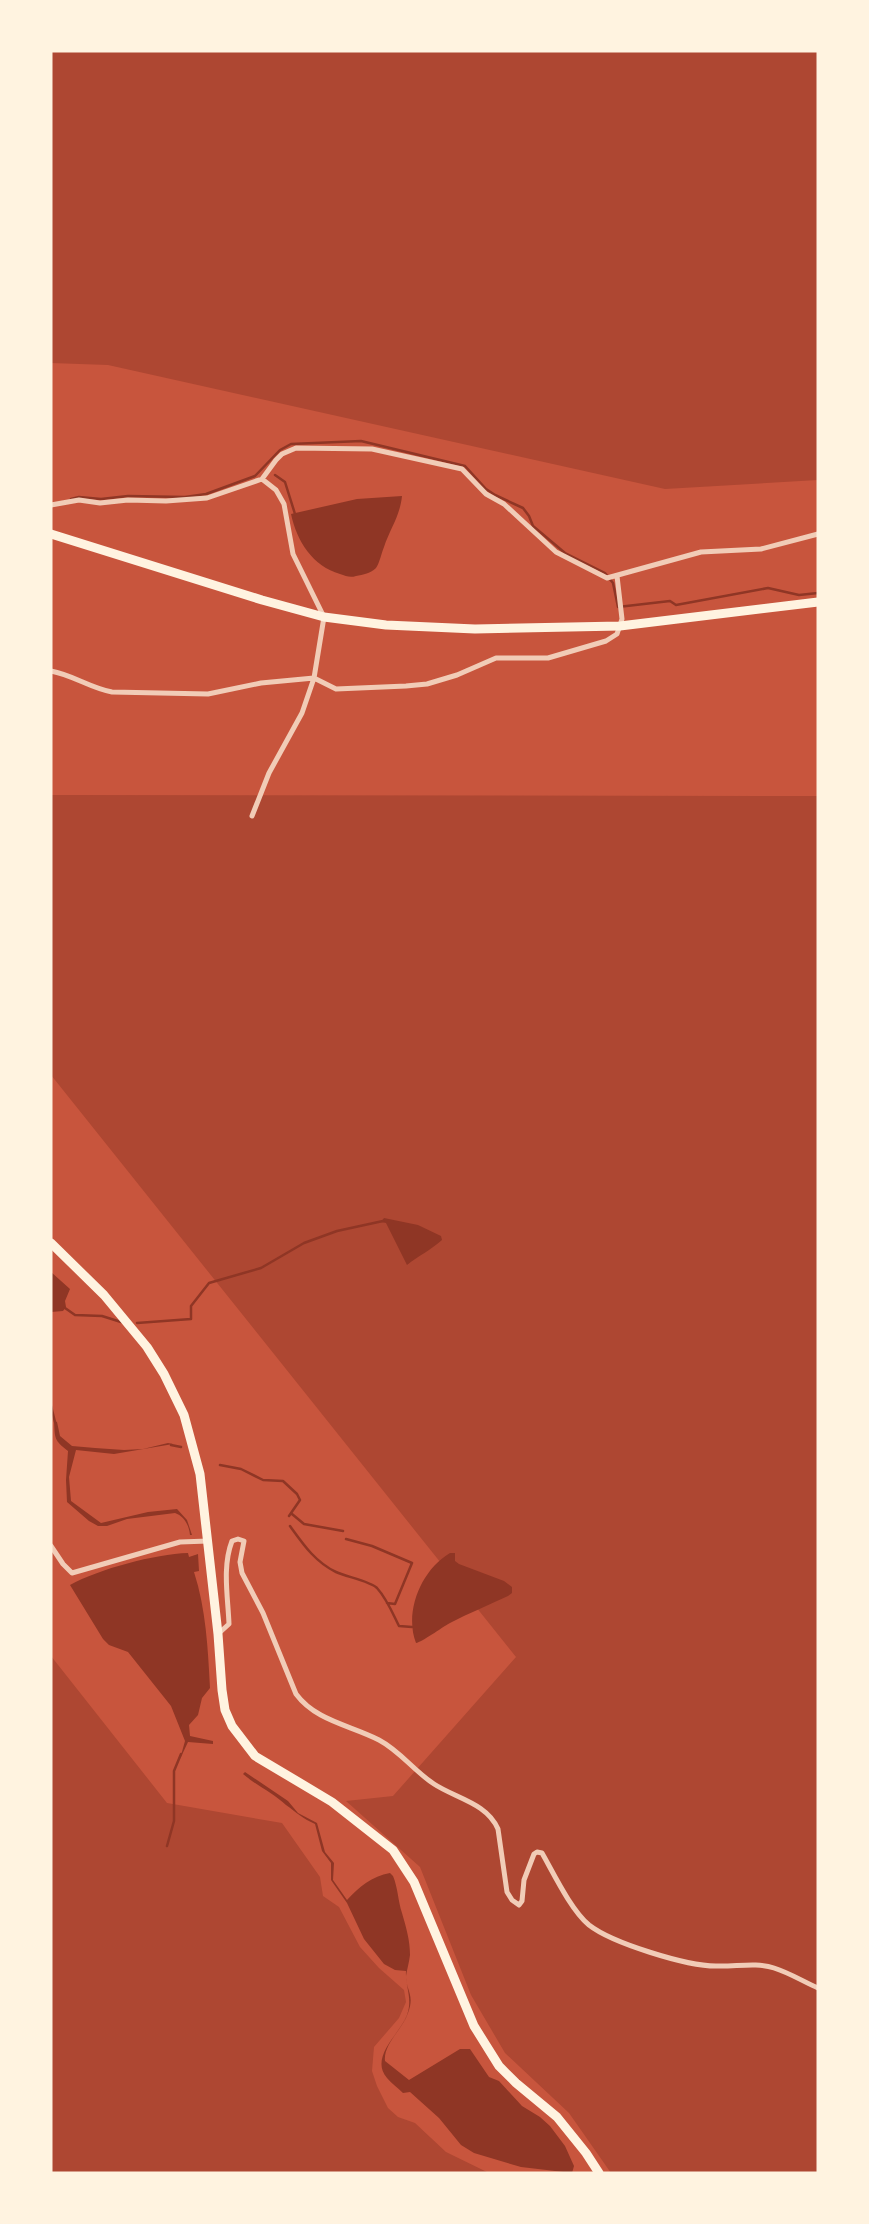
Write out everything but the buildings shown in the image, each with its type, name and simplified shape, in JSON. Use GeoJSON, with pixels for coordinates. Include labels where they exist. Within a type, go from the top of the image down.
{"type":"FeatureCollection","features":[{"type":"Feature","properties":{"kind":"main road"},"geometry":{"type":"LineString","coordinates":[[51,534],[324,617],[386,625],[475,629],[620,626],[818,602]]}},
{"type":"Feature","properties":{"kind":"main road"},"geometry":{"type":"LineString","coordinates":[[51,1243],[104,1294],[147,1347],[184,1415],[200,1474],[225,1710],[232,1726],[255,1756],[332,1802],[393,1850],[414,1882],[470,2017],[486,2048],[516,2083],[557,2117],[586,2152],[599,2173]]}},
{"type":"Feature","properties":{"kind":"street"},"geometry":{"type":"LineString","coordinates":[[51,505],[79,500],[100,503],[207,498],[262,479],[282,454],[296,448],[372,449],[454,467],[468,474],[486,494],[511,510],[556,552],[612,577],[701,552],[761,548],[818,534]]}},
{"type":"Feature","properties":{"kind":"street"},"geometry":{"type":"LineString","coordinates":[[252,816],[270,772],[302,713],[314,678],[324,617],[293,554],[284,504],[276,490],[262,479]]}},
{"type":"Feature","properties":{"kind":"street"},"geometry":{"type":"LineString","coordinates":[[51,671],[74,677],[99,690],[112,692],[208,694],[286,680],[314,678],[336,689],[427,684],[457,675],[496,658],[548,658],[606,641],[617,634],[622,607],[612,577]]}},
{"type":"Feature","properties":{"kind":"street"},"geometry":{"type":"LineString","coordinates":[[218,1634],[229,1624],[226,1569],[232,1541],[238,1539],[244,1541],[240,1562],[242,1573],[263,1613],[296,1694],[304,1705],[316,1714],[394,1748],[432,1783],[481,1808],[495,1821],[507,1892],[512,1900],[519,1905],[522,1901],[524,1880],[534,1854],[542,1853],[564,1892],[589,1924],[610,1936],[633,1946],[694,1964],[773,1967],[818,1988]]}},
{"type":"Feature","properties":{"kind":"street"},"geometry":{"type":"LineString","coordinates":[[51,1546],[62,1564],[72,1573],[180,1542],[208,1541]]}},
{"type":"Feature","properties":{"kind":"shaded area"},"geometry":{"type":"Polygon","coordinates":[[[51,51],[818,51],[818,480],[665,489],[108,365],[51,363],[51,51]]]}},
{"type":"Feature","properties":{"kind":"shaded area"},"geometry":{"type":"Polygon","coordinates":[[[402,496],[379,563],[367,574],[354,577],[330,570],[314,559],[297,534],[291,514],[357,499],[402,496]]]}},
{"type":"Feature","properties":{"kind":"shaded area"},"geometry":{"type":"Polygon","coordinates":[[[51,795],[818,796],[818,2173],[611,2173],[569,2113],[505,2053],[471,1995],[420,1867],[346,1801],[393,1796],[516,1657],[51,1075],[51,795]]]}},
{"type":"Feature","properties":{"kind":"shaded area"},"geometry":{"type":"Polygon","coordinates":[[[384,1218],[418,1225],[441,1236],[442,1240],[407,1265],[386,1223],[381,1222],[384,1218]]]}},
{"type":"Feature","properties":{"kind":"shaded area"},"geometry":{"type":"Polygon","coordinates":[[[51,1272],[70,1289],[63,1311],[51,1312],[51,1272]]]}},
{"type":"Feature","properties":{"kind":"shaded area"},"geometry":{"type":"Polygon","coordinates":[[[54,1421],[57,1422],[60,1436],[72,1446],[124,1450],[173,1444],[114,1454],[76,1450],[69,1477],[71,1501],[101,1523],[148,1512],[177,1509],[187,1520],[192,1535],[187,1524],[175,1513],[127,1519],[107,1526],[98,1526],[89,1521],[67,1502],[68,1451],[56,1439],[54,1421]]]}},
{"type":"Feature","properties":{"kind":"shaded area"},"geometry":{"type":"Polygon","coordinates":[[[188,1553],[189,1557],[198,1554],[199,1571],[194,1572],[204,1615],[210,1688],[202,1698],[198,1715],[189,1725],[190,1736],[213,1741],[213,1744],[188,1742],[180,1759],[185,1741],[171,1706],[128,1652],[109,1645],[103,1639],[70,1585],[128,1563],[188,1553]]]}},
{"type":"Feature","properties":{"kind":"shaded area"},"geometry":{"type":"Polygon","coordinates":[[[450,1553],[455,1553],[455,1561],[459,1564],[504,1581],[512,1587],[512,1593],[416,1643],[412,1618],[418,1593],[431,1570],[450,1553]]]}},
{"type":"Feature","properties":{"kind":"shaded area"},"geometry":{"type":"Polygon","coordinates":[[[51,1656],[167,1803],[282,1823],[320,1877],[323,1896],[339,1907],[360,1947],[404,1990],[406,2002],[399,2018],[374,2047],[372,2071],[388,2108],[398,2117],[415,2123],[446,2152],[489,2173],[51,2173],[51,1656]]]}},
{"type":"Feature","properties":{"kind":"shaded area"},"geometry":{"type":"Polygon","coordinates":[[[245,1772],[288,1801],[298,1813],[317,1823],[325,1852],[334,1863],[333,1880],[347,1900],[372,1879],[390,1873],[393,1876],[409,1944],[406,1976],[406,1971],[395,1970],[384,1964],[364,1939],[347,1903],[331,1880],[331,1863],[322,1851],[315,1824],[300,1815],[248,1778],[243,1774],[245,1772]]]}},
{"type":"Feature","properties":{"kind":"shaded area"},"geometry":{"type":"Polygon","coordinates":[[[407,1982],[410,2007],[407,2015],[409,2003],[407,1982]]]}},
{"type":"Feature","properties":{"kind":"shaded area"},"geometry":{"type":"Polygon","coordinates":[[[407,2015],[402,2025],[387,2049],[385,2061],[409,2080],[460,2049],[470,2049],[489,2077],[499,2081],[522,2106],[550,2126],[565,2146],[574,2166],[572,2173],[521,2167],[474,2153],[461,2145],[439,2118],[410,2092],[403,2093],[387,2078],[382,2070],[382,2062],[388,2046],[407,2015]]]}},
{"type":"Feature","properties":{"kind":"waterway"},"geometry":{"type":"LineString","coordinates":[[71,499],[185,497],[206,494],[255,476],[280,450],[291,444],[361,441],[465,466],[486,489],[523,508],[533,526],[565,553],[605,573],[613,583],[618,607],[670,601],[676,605],[768,588],[799,595],[818,593]]}},
{"type":"Feature","properties":{"kind":"waterway"},"geometry":{"type":"LineString","coordinates":[[275,475],[285,482],[295,514]]}},
{"type":"Feature","properties":{"kind":"waterway"},"geometry":{"type":"LineString","coordinates":[[137,1323],[191,1319],[191,1306],[209,1283],[261,1268],[304,1243],[337,1231],[383,1221]]}},
{"type":"Feature","properties":{"kind":"waterway"},"geometry":{"type":"LineString","coordinates":[[65,1308],[75,1315],[102,1316],[121,1322]]}},
{"type":"Feature","properties":{"kind":"waterway"},"geometry":{"type":"LineString","coordinates":[[51,1406],[55,1422]]}},
{"type":"Feature","properties":{"kind":"waterway"},"geometry":{"type":"LineString","coordinates":[[171,1445],[181,1447]]}},
{"type":"Feature","properties":{"kind":"waterway"},"geometry":{"type":"LineString","coordinates":[[220,1465],[241,1469],[263,1480],[283,1481],[300,1500],[289,1516]]}},
{"type":"Feature","properties":{"kind":"waterway"},"geometry":{"type":"LineString","coordinates":[[292,1514],[304,1524],[343,1531]]}},
{"type":"Feature","properties":{"kind":"waterway"},"geometry":{"type":"LineString","coordinates":[[290,1526],[322,1563],[336,1572],[377,1588],[399,1626],[412,1627]]}},
{"type":"Feature","properties":{"kind":"waterway"},"geometry":{"type":"LineString","coordinates":[[346,1539],[372,1546],[412,1563],[395,1604],[387,1603]]}},
{"type":"Feature","properties":{"kind":"waterway"},"geometry":{"type":"LineString","coordinates":[[167,1846],[174,1821],[174,1771],[181,1754]]}}]}
